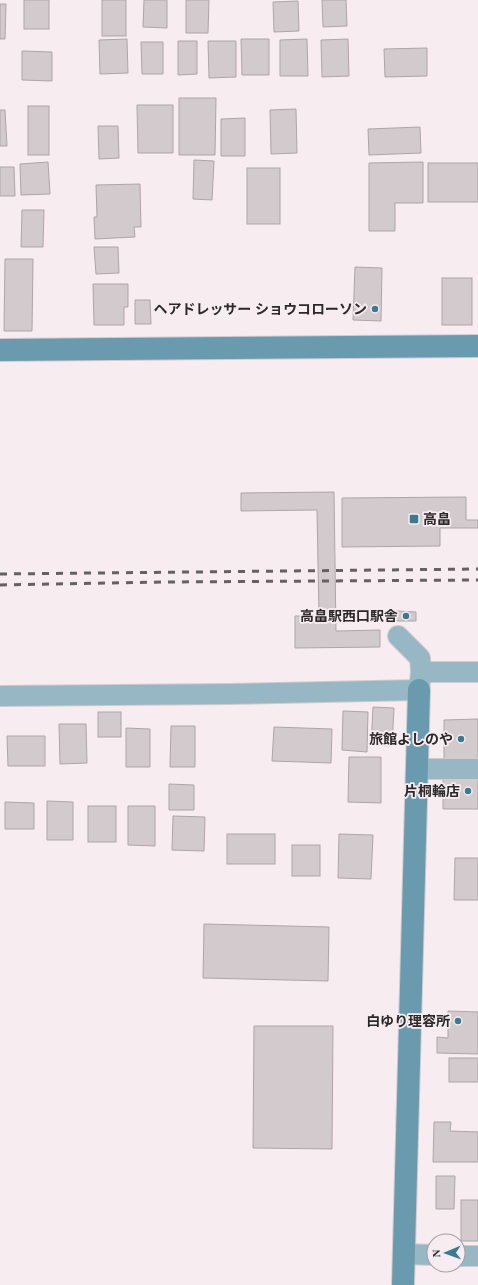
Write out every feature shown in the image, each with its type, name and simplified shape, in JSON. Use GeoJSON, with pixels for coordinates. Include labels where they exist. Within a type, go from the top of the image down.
{"type":"FeatureCollection","features":[{"type":"Feature","properties":{"kind":"street"},"geometry":{"type":"LineString","coordinates":[[0,350],[478,346]]}},
{"type":"Feature","properties":{"kind":"street"},"geometry":{"type":"LineString","coordinates":[[398,636],[420,658],[403,1285]]}},
{"type":"Feature","properties":{"kind":"street"},"geometry":{"type":"LineString","coordinates":[[0,696],[238,694],[420,681],[478,672]]}},
{"type":"Feature","properties":{"kind":"street"},"geometry":{"type":"LineString","coordinates":[[418,768],[478,769]]}},
{"type":"Feature","properties":{"kind":"street"},"geometry":{"type":"LineString","coordinates":[[404,1254],[426,1255]]}},
{"type":"Feature","properties":{"kind":"street"},"geometry":{"type":"LineString","coordinates":[[466,1256],[478,1256]]}},
{"type":"Feature","properties":{"kind":"building"},"geometry":{"type":"Polygon","coordinates":[[[24,0],[49,0],[49,29],[24,29],[24,0]]]}},
{"type":"Feature","properties":{"kind":"building"},"geometry":{"type":"Polygon","coordinates":[[[102,0],[126,0],[126,36],[102,36],[102,0]]]}},
{"type":"Feature","properties":{"kind":"building"},"geometry":{"type":"Polygon","coordinates":[[[144,0],[167,0],[167,28],[143,27],[144,0]]]}},
{"type":"Feature","properties":{"kind":"building"},"geometry":{"type":"Polygon","coordinates":[[[186,0],[209,0],[208,33],[186,33],[186,0]]]}},
{"type":"Feature","properties":{"kind":"building"},"geometry":{"type":"Polygon","coordinates":[[[322,0],[346,0],[347,26],[323,27],[322,0]]]}},
{"type":"Feature","properties":{"kind":"building"},"geometry":{"type":"Polygon","coordinates":[[[298,1],[299,31],[274,32],[273,2],[298,1]]]}},
{"type":"Feature","properties":{"kind":"building"},"geometry":{"type":"Polygon","coordinates":[[[0,4],[6,4],[5,39],[0,39],[0,4]]]}},
{"type":"Feature","properties":{"kind":"building"},"geometry":{"type":"Polygon","coordinates":[[[127,39],[128,73],[100,74],[99,40],[127,39]]]}},
{"type":"Feature","properties":{"kind":"building"},"geometry":{"type":"Polygon","coordinates":[[[241,39],[269,39],[269,75],[242,75],[241,39]]]}},
{"type":"Feature","properties":{"kind":"building"},"geometry":{"type":"Polygon","coordinates":[[[307,39],[308,76],[280,76],[280,40],[307,39]]]}},
{"type":"Feature","properties":{"kind":"building"},"geometry":{"type":"Polygon","coordinates":[[[348,39],[349,76],[322,77],[321,40],[348,39]]]}},
{"type":"Feature","properties":{"kind":"building"},"geometry":{"type":"Polygon","coordinates":[[[178,41],[197,41],[197,74],[178,75],[178,41]]]}},
{"type":"Feature","properties":{"kind":"building"},"geometry":{"type":"Polygon","coordinates":[[[208,41],[236,41],[236,77],[209,78],[208,41]]]}},
{"type":"Feature","properties":{"kind":"building"},"geometry":{"type":"Polygon","coordinates":[[[141,42],[163,42],[163,74],[142,74],[141,42]]]}},
{"type":"Feature","properties":{"kind":"building"},"geometry":{"type":"Polygon","coordinates":[[[427,48],[427,76],[385,77],[384,49],[427,48]]]}},
{"type":"Feature","properties":{"kind":"building"},"geometry":{"type":"Polygon","coordinates":[[[22,51],[52,52],[52,81],[22,80],[22,51]]]}},
{"type":"Feature","properties":{"kind":"building"},"geometry":{"type":"Polygon","coordinates":[[[179,98],[216,98],[215,155],[179,155],[179,98]]]}},
{"type":"Feature","properties":{"kind":"building"},"geometry":{"type":"Polygon","coordinates":[[[137,105],[173,105],[173,153],[138,153],[137,105]]]}},
{"type":"Feature","properties":{"kind":"building"},"geometry":{"type":"Polygon","coordinates":[[[28,106],[49,106],[49,155],[28,155],[28,106]]]}},
{"type":"Feature","properties":{"kind":"building"},"geometry":{"type":"Polygon","coordinates":[[[296,109],[297,153],[271,154],[270,110],[296,109]]]}},
{"type":"Feature","properties":{"kind":"building"},"geometry":{"type":"Polygon","coordinates":[[[0,110],[5,110],[7,146],[0,146],[0,110]]]}},
{"type":"Feature","properties":{"kind":"building"},"geometry":{"type":"Polygon","coordinates":[[[245,118],[245,156],[221,156],[221,119],[245,118]]]}},
{"type":"Feature","properties":{"kind":"building"},"geometry":{"type":"Polygon","coordinates":[[[98,126],[118,126],[119,158],[99,159],[98,126]]]}},
{"type":"Feature","properties":{"kind":"building"},"geometry":{"type":"Polygon","coordinates":[[[420,127],[421,153],[369,155],[368,129],[420,127]]]}},
{"type":"Feature","properties":{"kind":"building"},"geometry":{"type":"Polygon","coordinates":[[[194,160],[214,161],[212,200],[193,199],[194,160]]]}},
{"type":"Feature","properties":{"kind":"building"},"geometry":{"type":"Polygon","coordinates":[[[48,162],[50,194],[21,195],[20,164],[48,162]]]}},
{"type":"Feature","properties":{"kind":"building"},"geometry":{"type":"Polygon","coordinates":[[[423,162],[423,203],[395,203],[395,231],[369,231],[369,163],[423,162]]]}},
{"type":"Feature","properties":{"kind":"building"},"geometry":{"type":"Polygon","coordinates":[[[428,163],[478,163],[478,202],[428,202],[428,163]]]}},
{"type":"Feature","properties":{"kind":"building"},"geometry":{"type":"Polygon","coordinates":[[[0,167],[14,167],[15,196],[0,196],[0,167]]]}},
{"type":"Feature","properties":{"kind":"building"},"geometry":{"type":"Polygon","coordinates":[[[247,168],[280,168],[280,224],[247,224],[247,168]]]}},
{"type":"Feature","properties":{"kind":"building"},"geometry":{"type":"Polygon","coordinates":[[[140,184],[141,227],[134,227],[135,237],[95,239],[94,217],[97,217],[96,185],[140,184]]]}},
{"type":"Feature","properties":{"kind":"building"},"geometry":{"type":"Polygon","coordinates":[[[22,210],[44,210],[43,247],[21,247],[22,210]]]}},
{"type":"Feature","properties":{"kind":"building"},"geometry":{"type":"Polygon","coordinates":[[[94,247],[118,247],[119,273],[96,274],[94,247]]]}},
{"type":"Feature","properties":{"kind":"building"},"geometry":{"type":"Polygon","coordinates":[[[5,259],[33,259],[32,331],[4,331],[5,259]]]}},
{"type":"Feature","properties":{"kind":"building"},"geometry":{"type":"Polygon","coordinates":[[[355,267],[382,268],[381,321],[353,320],[355,267]]]}},
{"type":"Feature","properties":{"kind":"building"},"geometry":{"type":"Polygon","coordinates":[[[442,278],[472,278],[472,325],[442,325],[442,278]]]}},
{"type":"Feature","properties":{"kind":"building"},"geometry":{"type":"Polygon","coordinates":[[[93,284],[128,284],[128,307],[124,307],[124,325],[94,325],[93,284]]]}},
{"type":"Feature","properties":{"kind":"building"},"geometry":{"type":"Polygon","coordinates":[[[135,300],[150,300],[151,324],[135,324],[135,300]]]}},
{"type":"Feature","properties":{"kind":"building"},"geometry":{"type":"Polygon","coordinates":[[[334,492],[336,631],[380,630],[380,647],[295,648],[295,616],[319,616],[317,510],[241,511],[241,493],[334,492]]]}},
{"type":"Feature","properties":{"kind":"building"},"geometry":{"type":"Polygon","coordinates":[[[466,497],[466,520],[478,520],[478,528],[440,528],[440,546],[342,547],[342,498],[466,497]]]}},
{"type":"Feature","properties":{"kind":"building","name":"高畠駅西口駅舎"},"geometry":{"type":"Polygon","coordinates":[[[395,611],[416,612],[416,621],[395,621],[395,611]]]}},
{"type":"Feature","properties":{"kind":"building"},"geometry":{"type":"Polygon","coordinates":[[[373,707],[394,708],[392,746],[371,745],[373,707]]]}},
{"type":"Feature","properties":{"kind":"building"},"geometry":{"type":"Polygon","coordinates":[[[343,711],[368,712],[367,752],[342,750],[343,711]]]}},
{"type":"Feature","properties":{"kind":"building"},"geometry":{"type":"Polygon","coordinates":[[[98,712],[121,712],[121,737],[98,737],[98,712]]]}},
{"type":"Feature","properties":{"kind":"building","name":"旅館よしのや"},"geometry":{"type":"Polygon","coordinates":[[[478,719],[478,759],[444,759],[444,720],[478,719]]]}},
{"type":"Feature","properties":{"kind":"building"},"geometry":{"type":"Polygon","coordinates":[[[59,724],[86,724],[87,763],[60,764],[59,724]]]}},
{"type":"Feature","properties":{"kind":"building"},"geometry":{"type":"Polygon","coordinates":[[[171,726],[195,726],[195,767],[170,767],[171,726]]]}},
{"type":"Feature","properties":{"kind":"building"},"geometry":{"type":"Polygon","coordinates":[[[274,727],[332,729],[331,763],[272,761],[274,727]]]}},
{"type":"Feature","properties":{"kind":"building"},"geometry":{"type":"Polygon","coordinates":[[[126,728],[150,729],[150,767],[126,767],[126,728]]]}},
{"type":"Feature","properties":{"kind":"building"},"geometry":{"type":"Polygon","coordinates":[[[7,736],[45,736],[45,766],[8,766],[7,736]]]}},
{"type":"Feature","properties":{"kind":"building"},"geometry":{"type":"Polygon","coordinates":[[[349,757],[381,757],[381,803],[348,802],[349,757]]]}},
{"type":"Feature","properties":{"kind":"building"},"geometry":{"type":"Polygon","coordinates":[[[443,777],[478,778],[478,809],[443,809],[443,777]]]}},
{"type":"Feature","properties":{"kind":"building"},"geometry":{"type":"Polygon","coordinates":[[[169,784],[194,785],[194,810],[169,810],[169,784]]]}},
{"type":"Feature","properties":{"kind":"building"},"geometry":{"type":"Polygon","coordinates":[[[47,801],[73,802],[73,840],[47,840],[47,801]]]}},
{"type":"Feature","properties":{"kind":"building"},"geometry":{"type":"Polygon","coordinates":[[[5,802],[34,803],[34,829],[5,829],[5,802]]]}},
{"type":"Feature","properties":{"kind":"building"},"geometry":{"type":"Polygon","coordinates":[[[88,806],[116,806],[116,842],[88,842],[88,806]]]}},
{"type":"Feature","properties":{"kind":"building"},"geometry":{"type":"Polygon","coordinates":[[[128,806],[155,806],[155,846],[128,845],[128,806]]]}},
{"type":"Feature","properties":{"kind":"building"},"geometry":{"type":"Polygon","coordinates":[[[173,816],[205,817],[204,851],[172,850],[173,816]]]}},
{"type":"Feature","properties":{"kind":"building"},"geometry":{"type":"Polygon","coordinates":[[[227,834],[275,834],[275,864],[227,864],[227,834]]]}},
{"type":"Feature","properties":{"kind":"building"},"geometry":{"type":"Polygon","coordinates":[[[339,834],[373,835],[371,879],[338,878],[339,834]]]}},
{"type":"Feature","properties":{"kind":"building"},"geometry":{"type":"Polygon","coordinates":[[[292,845],[320,845],[320,876],[292,876],[292,845]]]}},
{"type":"Feature","properties":{"kind":"building"},"geometry":{"type":"Polygon","coordinates":[[[455,858],[478,858],[478,900],[454,900],[455,858]]]}},
{"type":"Feature","properties":{"kind":"building"},"geometry":{"type":"Polygon","coordinates":[[[204,924],[329,927],[328,981],[203,978],[204,924]]]}},
{"type":"Feature","properties":{"kind":"building"},"geometry":{"type":"Polygon","coordinates":[[[448,1011],[478,1012],[478,1054],[437,1053],[437,1037],[448,1038],[448,1011]]]}},
{"type":"Feature","properties":{"kind":"building"},"geometry":{"type":"Polygon","coordinates":[[[254,1026],[333,1026],[332,1149],[253,1148],[254,1026]]]}},
{"type":"Feature","properties":{"kind":"building"},"geometry":{"type":"Polygon","coordinates":[[[449,1058],[478,1058],[478,1082],[449,1082],[449,1058]]]}},
{"type":"Feature","properties":{"kind":"building"},"geometry":{"type":"Polygon","coordinates":[[[434,1122],[451,1122],[450,1131],[478,1132],[478,1162],[433,1162],[434,1122]]]}},
{"type":"Feature","properties":{"kind":"building"},"geometry":{"type":"Polygon","coordinates":[[[436,1176],[455,1176],[454,1209],[436,1209],[436,1176]]]}},
{"type":"Feature","properties":{"kind":"building"},"geometry":{"type":"Polygon","coordinates":[[[461,1200],[478,1200],[478,1241],[466,1241],[466,1233],[461,1233],[461,1200]]]}},
{"type":"Feature","properties":{"kind":"railway"},"geometry":{"type":"LineString","coordinates":[[0,574],[478,569]]}},
{"type":"Feature","properties":{"kind":"railway"},"geometry":{"type":"LineString","coordinates":[[0,585],[166,582],[478,580]]}},
{"type":"Feature","properties":{"kind":"place","name":"ヘアドレッサー ショウコローソン"},"geometry":{"type":"Point","coordinates":[375,309]}},
{"type":"Feature","properties":{"kind":"place","name":"高畠"},"geometry":{"type":"Point","coordinates":[414,519]}},
{"type":"Feature","properties":{"kind":"place","name":"高畠駅西口駅舎"},"geometry":{"type":"Point","coordinates":[406,616]}},
{"type":"Feature","properties":{"kind":"place","name":"旅館よしのや"},"geometry":{"type":"Point","coordinates":[461,739]}},
{"type":"Feature","properties":{"kind":"place","name":"片桐輪店"},"geometry":{"type":"Point","coordinates":[468,791]}},
{"type":"Feature","properties":{"kind":"place","name":"白ゆり理容所"},"geometry":{"type":"Point","coordinates":[458,1021]}}]}
